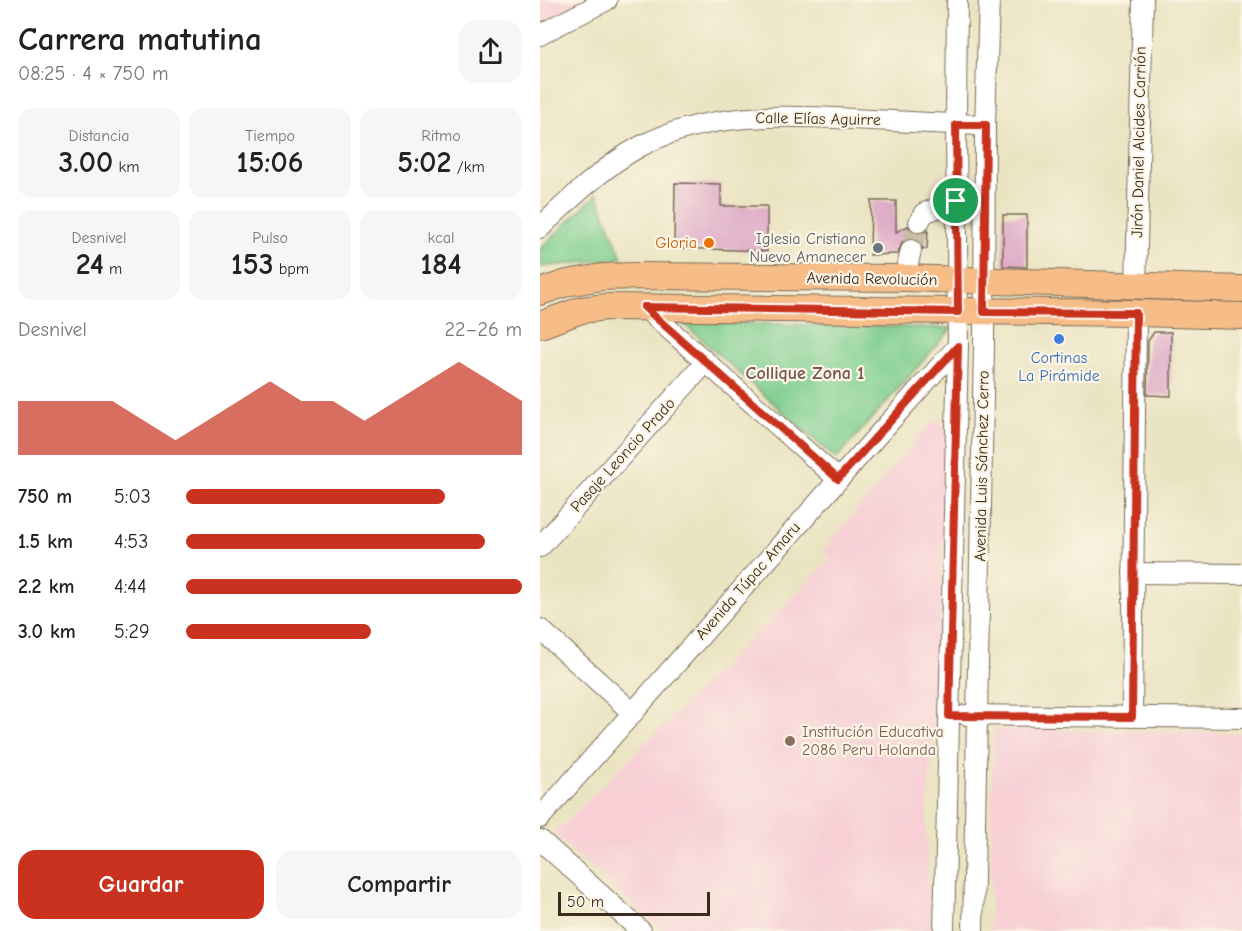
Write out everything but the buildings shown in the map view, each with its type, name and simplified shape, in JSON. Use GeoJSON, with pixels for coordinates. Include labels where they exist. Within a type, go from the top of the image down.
{"type":"FeatureCollection","features":[{"type":"Feature","properties":{"kind":"main road","name":"Avenida Revolución"},"geometry":{"type":"LineString","coordinates":[[540,292],[567,283],[602,277],[635,276],[905,278],[1242,289]]}},
{"type":"Feature","properties":{"kind":"main road","name":"Avenida Revolución"},"geometry":{"type":"LineString","coordinates":[[540,325],[581,310],[644,307],[1242,316]]}},
{"type":"Feature","properties":{"kind":"street"},"geometry":{"type":"LineString","coordinates":[[540,35],[607,0]]}},
{"type":"Feature","properties":{"kind":"street","name":"Avenida Luis Sánchez Cerro"},"geometry":{"type":"LineString","coordinates":[[944,931],[958,346],[957,0]]}},
{"type":"Feature","properties":{"kind":"street","name":"Avenida Luis Sánchez Cerro"},"geometry":{"type":"LineString","coordinates":[[973,931],[989,0]]}},
{"type":"Feature","properties":{"kind":"street","name":"Jirón Daniel Alcides Carrión"},"geometry":{"type":"LineString","coordinates":[[1136,285],[1143,0]]}},
{"type":"Feature","properties":{"kind":"street","name":"Calle Elías Aguirre"},"geometry":{"type":"LineString","coordinates":[[540,228],[608,168],[638,148],[667,135],[712,122],[750,117],[794,116],[986,125]]}},
{"type":"Feature","properties":{"kind":"street"},"geometry":{"type":"LineString","coordinates":[[919,222],[924,213],[956,201]]}},
{"type":"Feature","properties":{"kind":"street"},"geometry":{"type":"LineString","coordinates":[[905,278],[911,250]]}},
{"type":"Feature","properties":{"kind":"street"},"geometry":{"type":"LineString","coordinates":[[644,307],[838,479]]}},
{"type":"Feature","properties":{"kind":"street"},"geometry":{"type":"LineString","coordinates":[[1132,717],[1136,313]]}},
{"type":"Feature","properties":{"kind":"street","name":"Avenida Túpac Amaru"},"geometry":{"type":"LineString","coordinates":[[540,818],[958,346]]}},
{"type":"Feature","properties":{"kind":"street","name":"Pasaje Leoncio Prado"},"geometry":{"type":"LineString","coordinates":[[540,547],[706,362]]}},
{"type":"Feature","properties":{"kind":"street"},"geometry":{"type":"LineString","coordinates":[[1133,573],[1242,574]]}},
{"type":"Feature","properties":{"kind":"street"},"geometry":{"type":"LineString","coordinates":[[540,629],[633,713]]}},
{"type":"Feature","properties":{"kind":"street"},"geometry":{"type":"LineString","coordinates":[[949,716],[1242,718]]}},
{"type":"Feature","properties":{"kind":"street"},"geometry":{"type":"LineString","coordinates":[[540,840],[641,931]]}},
{"type":"Feature","properties":{"kind":"shaded area"},"geometry":{"type":"Polygon","coordinates":[[[540,0],[583,0],[540,25],[540,0]]]}},
{"type":"Feature","properties":{"kind":"shaded area","name":"Institución Educativa 2086 Peru Holanda"},"geometry":{"type":"Polygon","coordinates":[[[937,422],[947,431],[939,657],[926,825],[931,931],[663,931],[554,834],[831,559],[823,551],[927,427],[937,422]]]}},
{"type":"Feature","properties":{"kind":"shaded area"},"geometry":{"type":"Polygon","coordinates":[[[993,729],[1242,733],[1242,931],[990,931],[993,729]]]}},
{"type":"Feature","properties":{"kind":"green space"},"geometry":{"type":"Polygon","coordinates":[[[597,194],[622,258],[540,267],[540,249],[597,194]]]}},
{"type":"Feature","properties":{"kind":"green space"},"geometry":{"type":"Polygon","coordinates":[[[682,322],[952,328],[836,459],[682,322]]]}},
{"type":"Feature","properties":{"kind":"tunnel"},"geometry":{"type":"LineString","coordinates":[[911,250],[919,222]]}},
{"type":"Feature","properties":{"kind":"place","name":"Gloria"},"geometry":{"type":"Point","coordinates":[709,243]}},
{"type":"Feature","properties":{"kind":"place","name":"Iglesia Cristiana Nuevo Amanecer"},"geometry":{"type":"Point","coordinates":[878,248]}},
{"type":"Feature","properties":{"kind":"place","name":"Cortinas La Pirámide"},"geometry":{"type":"Point","coordinates":[1059,339]}},
{"type":"Feature","properties":{"kind":"place","name":"Institución Educativa 2086 Peru Holanda"},"geometry":{"type":"Point","coordinates":[790,741]}},
{"type":"Feature","properties":{"kind":"district","name":"Collique Zona 1"},"geometry":{"type":"Point","coordinates":[805,373]}},
{"type":"Feature","properties":{"kind":"route"},"geometry":{"type":"LineString","coordinates":[[956,125],[986,125],[984,312],[1136,313],[1132,717],[949,716],[958,346],[838,479],[644,307],[958,312],[956,201],[956,125]]}}]}
